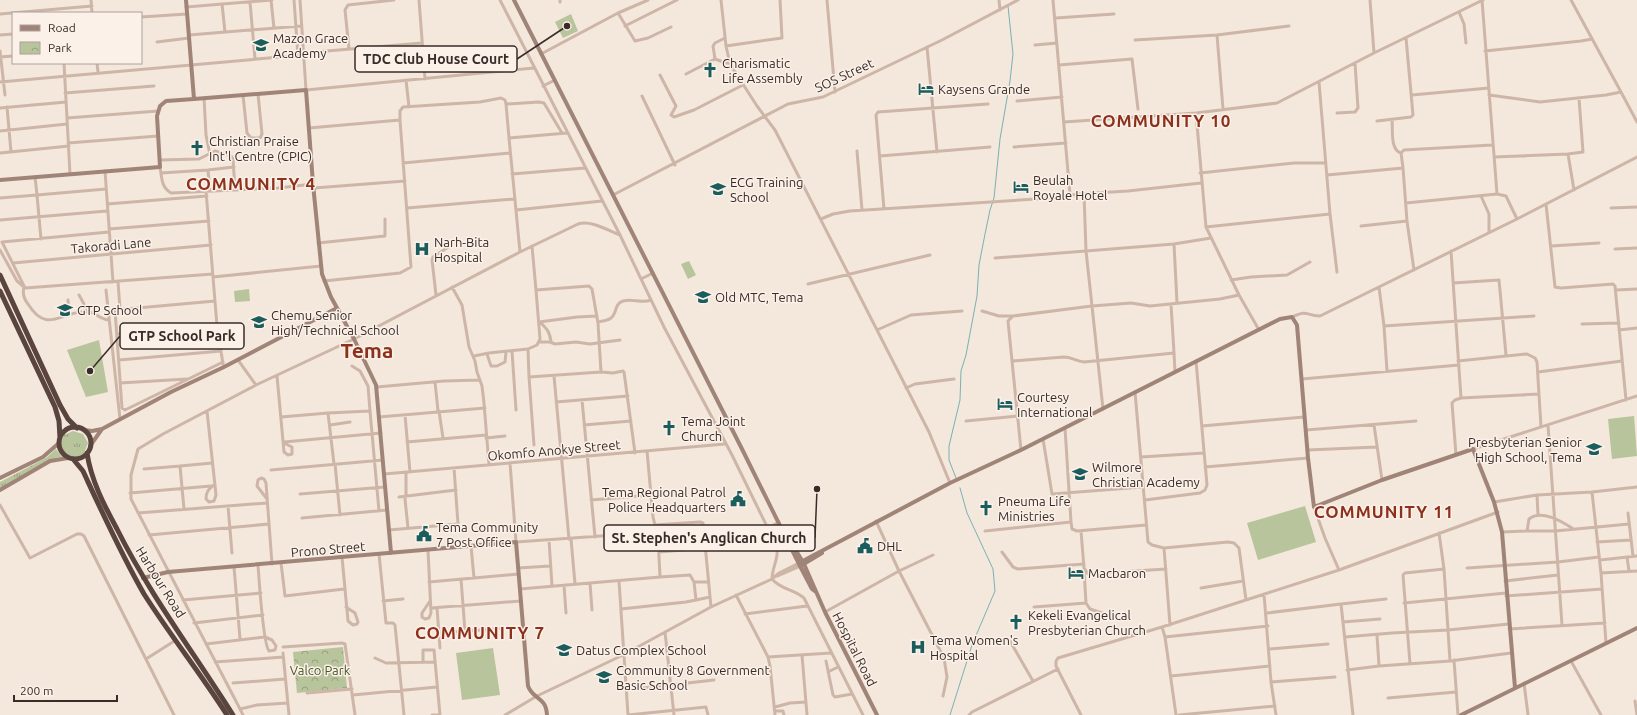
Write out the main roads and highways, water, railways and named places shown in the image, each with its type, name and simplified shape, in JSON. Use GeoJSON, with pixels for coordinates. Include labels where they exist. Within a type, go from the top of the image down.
{"type":"FeatureCollection","features":[{"type":"Feature","properties":{"kind":"highway"},"geometry":{"type":"LineString","coordinates":[[0,275],[62,409],[68,419],[77,428]]}},
{"type":"Feature","properties":{"kind":"highway"},"geometry":{"type":"LineString","coordinates":[[0,290],[55,407],[59,421],[59,440],[60,450],[70,458],[81,458],[87,453],[90,446],[88,435],[84,430],[77,428],[68,429],[65,431],[59,440]]}},
{"type":"Feature","properties":{"kind":"highway","name":"Harbour Road"},"geometry":{"type":"LineString","coordinates":[[87,453],[91,473],[130,555],[149,589],[233,715]]}},
{"type":"Feature","properties":{"kind":"highway","name":"Harbour Road"},"geometry":{"type":"LineString","coordinates":[[70,458],[83,471],[125,561],[146,596],[207,683],[227,715]]}},
{"type":"Feature","properties":{"kind":"waterway"},"geometry":{"type":"LineString","coordinates":[[956,478],[949,460],[949,446],[960,400],[961,371],[966,355],[977,296],[979,265],[990,210],[994,198],[1000,139],[1010,81],[1013,54],[1008,6]]}},
{"type":"Feature","properties":{"kind":"waterway"},"geometry":{"type":"LineString","coordinates":[[950,715],[972,645],[995,591],[993,569],[967,513],[960,488]]}},
{"type":"Feature","properties":{"kind":"place","name":"TDC Club House Court"},"geometry":{"type":"Point","coordinates":[567,26]}},
{"type":"Feature","properties":{"kind":"place","name":"Mazon Grace Academy"},"geometry":{"type":"Point","coordinates":[261,45]}},
{"type":"Feature","properties":{"kind":"place","name":"Charismatic Life Assembly"},"geometry":{"type":"Point","coordinates":[710,70]}},
{"type":"Feature","properties":{"kind":"place","name":"Kaysens Grande"},"geometry":{"type":"Point","coordinates":[926,89]}},
{"type":"Feature","properties":{"kind":"place","name":"Christian Praise Int'l Centre (CPIC)"},"geometry":{"type":"Point","coordinates":[197,148]}},
{"type":"Feature","properties":{"kind":"place","name":"Beulah Royale Hotel"},"geometry":{"type":"Point","coordinates":[1021,187]}},
{"type":"Feature","properties":{"kind":"place","name":"ECG Training School"},"geometry":{"type":"Point","coordinates":[718,189]}},
{"type":"Feature","properties":{"kind":"place","name":"Narh-Bita Hospital"},"geometry":{"type":"Point","coordinates":[422,249]}},
{"type":"Feature","properties":{"kind":"place","name":"Old MTC, Tema"},"geometry":{"type":"Point","coordinates":[703,297]}},
{"type":"Feature","properties":{"kind":"place","name":"GTP School"},"geometry":{"type":"Point","coordinates":[65,310]}},
{"type":"Feature","properties":{"kind":"place","name":"Chemu Senior High/Technical School"},"geometry":{"type":"Point","coordinates":[259,322]}},
{"type":"Feature","properties":{"kind":"place","name":"GTP School Park"},"geometry":{"type":"Point","coordinates":[90,371]}},
{"type":"Feature","properties":{"kind":"place","name":"Courtesy International"},"geometry":{"type":"Point","coordinates":[1005,404]}},
{"type":"Feature","properties":{"kind":"place","name":"Tema Joint Church"},"geometry":{"type":"Point","coordinates":[669,428]}},
{"type":"Feature","properties":{"kind":"place","name":"Presbyterian Senior High School, Tema"},"geometry":{"type":"Point","coordinates":[1594,449]}},
{"type":"Feature","properties":{"kind":"place","name":"Wilmore Christian Academy"},"geometry":{"type":"Point","coordinates":[1080,474]}},
{"type":"Feature","properties":{"kind":"place","name":"St. Stephen's Anglican Church"},"geometry":{"type":"Point","coordinates":[817,489]}},
{"type":"Feature","properties":{"kind":"place","name":"Tema Regional Patrol Police Headquarters"},"geometry":{"type":"Point","coordinates":[738,499]}},
{"type":"Feature","properties":{"kind":"place","name":"Pneuma Life Ministries"},"geometry":{"type":"Point","coordinates":[986,508]}},
{"type":"Feature","properties":{"kind":"place","name":"Tema Community 7 Post Office"},"geometry":{"type":"Point","coordinates":[424,534]}},
{"type":"Feature","properties":{"kind":"place","name":"DHL"},"geometry":{"type":"Point","coordinates":[865,546]}},
{"type":"Feature","properties":{"kind":"place","name":"Macbaron"},"geometry":{"type":"Point","coordinates":[1076,573]}},
{"type":"Feature","properties":{"kind":"place","name":"Kekeli Evangelical Presbyterian Church"},"geometry":{"type":"Point","coordinates":[1016,622]}},
{"type":"Feature","properties":{"kind":"place","name":"Tema Women's Hospital"},"geometry":{"type":"Point","coordinates":[918,647]}},
{"type":"Feature","properties":{"kind":"place","name":"Datus Complex School"},"geometry":{"type":"Point","coordinates":[564,650]}},
{"type":"Feature","properties":{"kind":"place","name":"Community 8 Government Basic School"},"geometry":{"type":"Point","coordinates":[604,677]}},
{"type":"Feature","properties":{"kind":"district","name":"COMMUNITY 10"},"geometry":{"type":"Point","coordinates":[1161,121]}},
{"type":"Feature","properties":{"kind":"district","name":"COMMUNITY 4"},"geometry":{"type":"Point","coordinates":[251,184]}},
{"type":"Feature","properties":{"kind":"district","name":"Tema"},"geometry":{"type":"Point","coordinates":[367,351]}},
{"type":"Feature","properties":{"kind":"district","name":"COMMUNITY 11"},"geometry":{"type":"Point","coordinates":[1384,512]}},
{"type":"Feature","properties":{"kind":"district","name":"COMMUNITY 7"},"geometry":{"type":"Point","coordinates":[480,633]}},
{"type":"Feature","properties":{"kind":"park label","name":"Valco Park"},"geometry":{"type":"Point","coordinates":[320,670]}}]}
